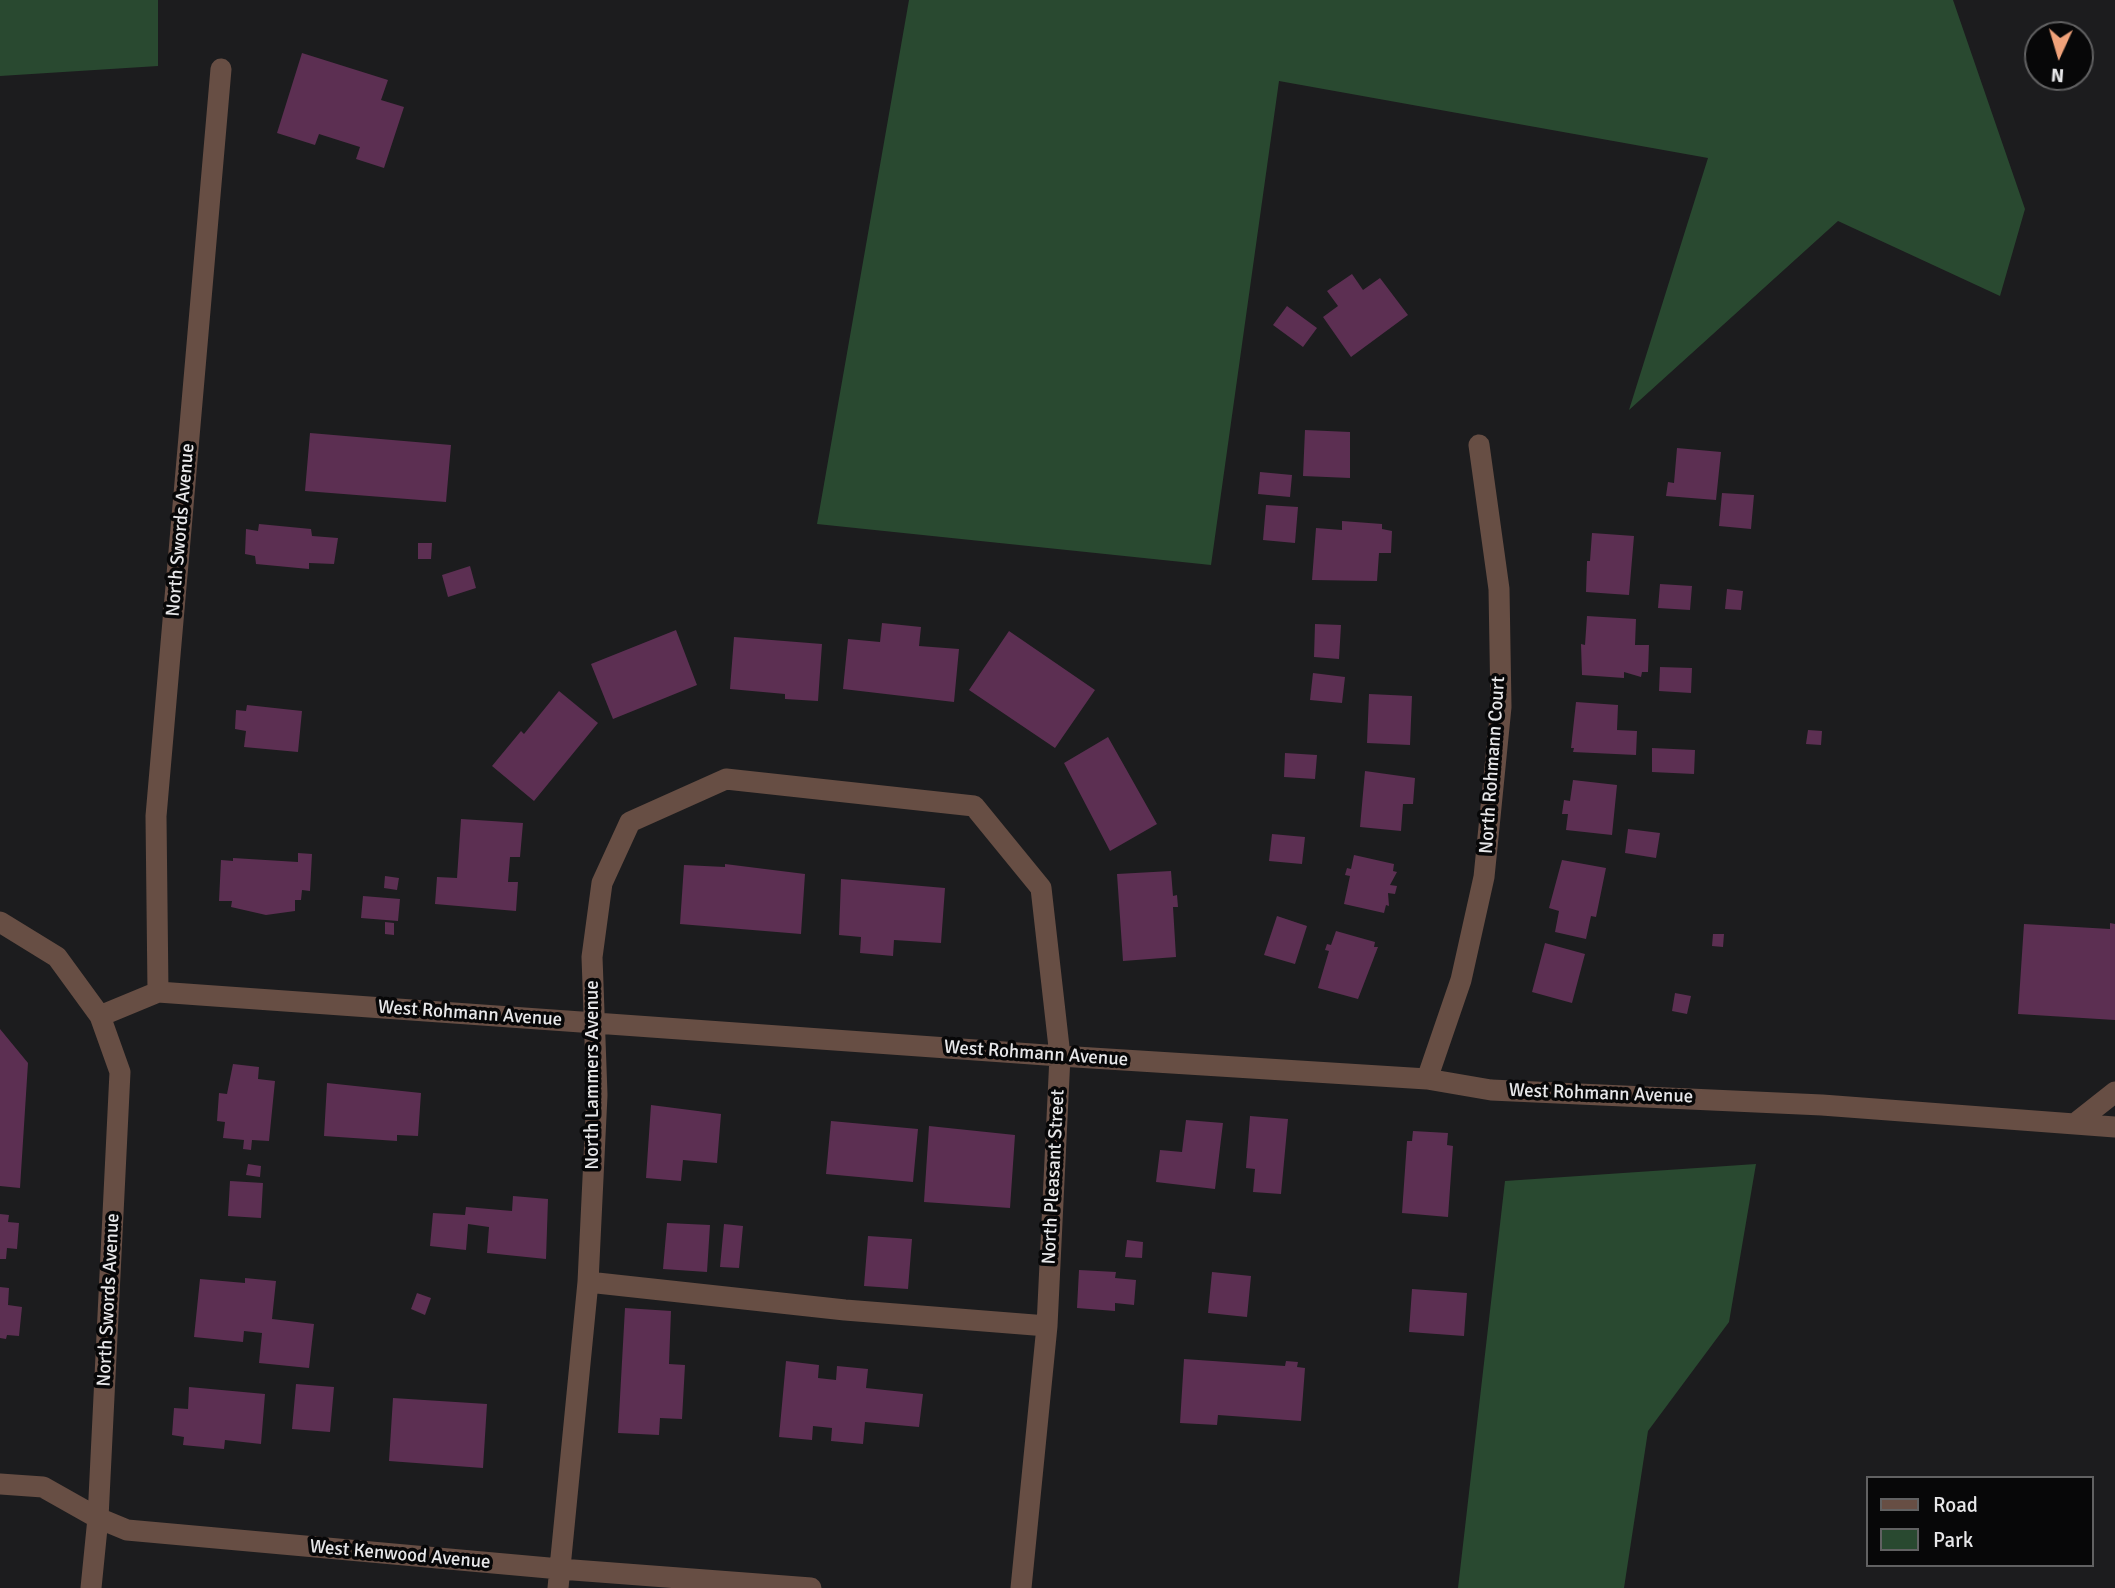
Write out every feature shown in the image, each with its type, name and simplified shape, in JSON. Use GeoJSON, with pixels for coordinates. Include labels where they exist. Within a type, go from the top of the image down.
{"type":"FeatureCollection","features":[{"type":"Feature","properties":{"kind":"street","name":"North Swords Avenue"},"geometry":{"type":"LineString","coordinates":[[158,992],[156,816],[221,69]]}},
{"type":"Feature","properties":{"kind":"street","name":"North Rohmann Court"},"geometry":{"type":"LineString","coordinates":[[1427,1079],[1461,980],[1484,877],[1501,707],[1499,589],[1479,445]]}},
{"type":"Feature","properties":{"kind":"street","name":"North Lammers Avenue"},"geometry":{"type":"LineString","coordinates":[[559,1578],[588,1282],[597,1095],[592,957],[602,883],[630,822],[726,779],[833,789]]}},
{"type":"Feature","properties":{"kind":"street","name":"North Pleasant Street"},"geometry":{"type":"LineString","coordinates":[[833,789],[974,806],[1041,888],[1060,1056],[1047,1326],[1021,1588]]}},
{"type":"Feature","properties":{"kind":"street"},"geometry":{"type":"LineString","coordinates":[[0,922],[57,957],[100,1016]]}},
{"type":"Feature","properties":{"kind":"street","name":"West Rohmann Avenue"},"geometry":{"type":"LineString","coordinates":[[100,1016],[158,992],[1060,1056],[1427,1079],[1491,1090],[1714,1099],[2077,1122],[2115,1127]]}},
{"type":"Feature","properties":{"kind":"street","name":"North Swords Avenue"},"geometry":{"type":"LineString","coordinates":[[91,1588],[98,1518],[120,1072],[100,1016]]}},
{"type":"Feature","properties":{"kind":"street"},"geometry":{"type":"LineString","coordinates":[[2077,1122],[2115,1092]]}},
{"type":"Feature","properties":{"kind":"street"},"geometry":{"type":"LineString","coordinates":[[588,1282],[845,1310],[1047,1326]]}},
{"type":"Feature","properties":{"kind":"street","name":"West Kenwood Avenue"},"geometry":{"type":"LineString","coordinates":[[0,1484],[43,1487],[98,1518],[127,1530],[559,1578],[811,1588]]}},
{"type":"Feature","properties":{"kind":"green space"},"geometry":{"type":"Polygon","coordinates":[[[0,0],[158,0],[158,66],[0,76],[0,0]]]}},
{"type":"Feature","properties":{"kind":"green space"},"geometry":{"type":"Polygon","coordinates":[[[909,0],[1953,0],[2025,209],[2000,296],[1838,221],[1629,410],[1708,158],[1279,81],[1211,565],[817,524],[909,0]]]}},
{"type":"Feature","properties":{"kind":"green space"},"geometry":{"type":"Polygon","coordinates":[[[1756,1164],[1729,1322],[1648,1431],[1624,1588],[1458,1588],[1505,1181],[1756,1164]]]}},
{"type":"Feature","properties":{"kind":"building"},"geometry":{"type":"Polygon","coordinates":[[[302,53],[388,80],[381,100],[404,107],[384,168],[356,159],[360,147],[319,134],[315,145],[277,133],[302,53]]]}},
{"type":"Feature","properties":{"kind":"building"},"geometry":{"type":"Polygon","coordinates":[[[1352,274],[1363,290],[1380,278],[1408,315],[1351,357],[1323,317],[1338,306],[1327,291],[1352,274]]]}},
{"type":"Feature","properties":{"kind":"building"},"geometry":{"type":"Polygon","coordinates":[[[1287,306],[1317,328],[1303,347],[1273,325],[1287,306]]]}},
{"type":"Feature","properties":{"kind":"building"},"geometry":{"type":"Polygon","coordinates":[[[1305,430],[1350,432],[1350,478],[1303,476],[1305,430]]]}},
{"type":"Feature","properties":{"kind":"building"},"geometry":{"type":"Polygon","coordinates":[[[310,433],[451,445],[446,502],[305,491],[310,433]]]}},
{"type":"Feature","properties":{"kind":"building"},"geometry":{"type":"Polygon","coordinates":[[[1677,448],[1721,452],[1716,500],[1666,496],[1668,482],[1674,483],[1677,448]]]}},
{"type":"Feature","properties":{"kind":"building"},"geometry":{"type":"Polygon","coordinates":[[[1260,472],[1292,475],[1290,497],[1258,494],[1260,472]]]}},
{"type":"Feature","properties":{"kind":"building"},"geometry":{"type":"Polygon","coordinates":[[[1722,493],[1754,495],[1751,529],[1719,526],[1722,493]]]}},
{"type":"Feature","properties":{"kind":"building"},"geometry":{"type":"Polygon","coordinates":[[[1266,505],[1298,507],[1295,543],[1263,540],[1266,505]]]}},
{"type":"Feature","properties":{"kind":"building"},"geometry":{"type":"Polygon","coordinates":[[[1342,521],[1382,524],[1382,529],[1392,531],[1391,553],[1379,553],[1377,581],[1312,580],[1316,528],[1342,530],[1342,521]]]}},
{"type":"Feature","properties":{"kind":"building"},"geometry":{"type":"Polygon","coordinates":[[[259,524],[311,529],[312,536],[338,538],[334,564],[309,563],[309,569],[256,564],[255,556],[245,554],[246,529],[258,531],[259,524]]]}},
{"type":"Feature","properties":{"kind":"building"},"geometry":{"type":"Polygon","coordinates":[[[1592,533],[1634,536],[1629,595],[1586,592],[1587,561],[1590,561],[1592,533]]]}},
{"type":"Feature","properties":{"kind":"building"},"geometry":{"type":"Polygon","coordinates":[[[418,543],[432,543],[431,559],[418,559],[418,543]]]}},
{"type":"Feature","properties":{"kind":"building"},"geometry":{"type":"Polygon","coordinates":[[[470,566],[476,588],[448,597],[442,575],[470,566]]]}},
{"type":"Feature","properties":{"kind":"building"},"geometry":{"type":"Polygon","coordinates":[[[1660,584],[1692,586],[1690,610],[1658,608],[1660,584]]]}},
{"type":"Feature","properties":{"kind":"building"},"geometry":{"type":"Polygon","coordinates":[[[1727,589],[1743,591],[1741,610],[1725,609],[1727,589]]]}},
{"type":"Feature","properties":{"kind":"building"},"geometry":{"type":"Polygon","coordinates":[[[1587,616],[1636,619],[1635,645],[1649,645],[1648,672],[1642,672],[1641,677],[1624,672],[1624,678],[1582,675],[1581,644],[1585,645],[1587,616]]]}},
{"type":"Feature","properties":{"kind":"building"},"geometry":{"type":"Polygon","coordinates":[[[882,623],[921,627],[919,646],[959,649],[954,702],[843,689],[848,639],[880,642],[882,623]]]}},
{"type":"Feature","properties":{"kind":"building"},"geometry":{"type":"Polygon","coordinates":[[[1315,624],[1341,625],[1339,659],[1314,657],[1315,624]]]}},
{"type":"Feature","properties":{"kind":"building"},"geometry":{"type":"Polygon","coordinates":[[[676,630],[697,685],[613,719],[591,664],[676,630]]]}},
{"type":"Feature","properties":{"kind":"building"},"geometry":{"type":"Polygon","coordinates":[[[1009,631],[1095,690],[1055,748],[969,690],[1009,631]]]}},
{"type":"Feature","properties":{"kind":"building"},"geometry":{"type":"Polygon","coordinates":[[[734,637],[822,644],[818,701],[785,699],[785,694],[730,689],[734,637]]]}},
{"type":"Feature","properties":{"kind":"building"},"geometry":{"type":"Polygon","coordinates":[[[1660,667],[1692,668],[1691,693],[1659,691],[1660,667]]]}},
{"type":"Feature","properties":{"kind":"building"},"geometry":{"type":"Polygon","coordinates":[[[1313,673],[1345,677],[1342,703],[1310,700],[1313,673]]]}},
{"type":"Feature","properties":{"kind":"building"},"geometry":{"type":"Polygon","coordinates":[[[559,691],[598,723],[534,801],[492,766],[521,731],[524,734],[559,691]]]}},
{"type":"Feature","properties":{"kind":"building"},"geometry":{"type":"Polygon","coordinates":[[[1369,694],[1412,696],[1410,745],[1367,743],[1369,694]]]}},
{"type":"Feature","properties":{"kind":"building"},"geometry":{"type":"Polygon","coordinates":[[[1576,702],[1618,705],[1617,730],[1637,731],[1636,755],[1573,752],[1574,748],[1571,748],[1576,702]]]}},
{"type":"Feature","properties":{"kind":"building"},"geometry":{"type":"Polygon","coordinates":[[[247,705],[302,711],[298,752],[244,747],[246,731],[235,729],[236,710],[246,711],[247,705]]]}},
{"type":"Feature","properties":{"kind":"building"},"geometry":{"type":"Polygon","coordinates":[[[1808,730],[1822,731],[1821,745],[1806,744],[1808,730]]]}},
{"type":"Feature","properties":{"kind":"building"},"geometry":{"type":"Polygon","coordinates":[[[1108,737],[1157,824],[1110,851],[1064,763],[1108,737]]]}},
{"type":"Feature","properties":{"kind":"building"},"geometry":{"type":"Polygon","coordinates":[[[1652,748],[1695,750],[1694,774],[1652,772],[1652,748]]]}},
{"type":"Feature","properties":{"kind":"building"},"geometry":{"type":"Polygon","coordinates":[[[1285,753],[1317,755],[1315,779],[1284,777],[1285,753]]]}},
{"type":"Feature","properties":{"kind":"building"},"geometry":{"type":"Polygon","coordinates":[[[1365,771],[1415,778],[1413,804],[1403,804],[1401,831],[1360,827],[1365,771]]]}},
{"type":"Feature","properties":{"kind":"building"},"geometry":{"type":"Polygon","coordinates":[[[1573,780],[1617,785],[1612,835],[1566,830],[1568,814],[1562,814],[1564,800],[1570,801],[1573,780]]]}},
{"type":"Feature","properties":{"kind":"building"},"geometry":{"type":"Polygon","coordinates":[[[461,819],[523,823],[520,857],[510,857],[508,882],[518,882],[516,911],[435,904],[437,877],[457,878],[461,819]]]}},
{"type":"Feature","properties":{"kind":"building"},"geometry":{"type":"Polygon","coordinates":[[[1628,829],[1660,833],[1656,858],[1625,853],[1628,829]]]}},
{"type":"Feature","properties":{"kind":"building"},"geometry":{"type":"Polygon","coordinates":[[[1272,834],[1305,837],[1302,864],[1269,861],[1272,834]]]}},
{"type":"Feature","properties":{"kind":"building"},"geometry":{"type":"Polygon","coordinates":[[[298,853],[312,854],[310,891],[302,890],[301,900],[295,900],[295,911],[266,915],[231,907],[232,901],[219,901],[221,860],[233,861],[233,858],[298,862],[298,853]]]}},
{"type":"Feature","properties":{"kind":"building"},"geometry":{"type":"Polygon","coordinates":[[[1354,855],[1394,864],[1393,871],[1397,872],[1390,885],[1397,886],[1395,894],[1388,893],[1389,906],[1386,905],[1384,913],[1344,904],[1350,876],[1345,875],[1347,868],[1351,869],[1354,855]]]}},
{"type":"Feature","properties":{"kind":"building"},"geometry":{"type":"Polygon","coordinates":[[[1562,860],[1606,868],[1596,917],[1591,916],[1586,939],[1555,932],[1559,911],[1549,908],[1562,860]]]}},
{"type":"Feature","properties":{"kind":"building"},"geometry":{"type":"Polygon","coordinates":[[[725,864],[805,874],[801,934],[680,924],[684,865],[725,867],[725,864]]]}},
{"type":"Feature","properties":{"kind":"building"},"geometry":{"type":"Polygon","coordinates":[[[1171,871],[1173,896],[1177,895],[1178,907],[1173,907],[1176,957],[1123,961],[1117,874],[1171,871]]]}},
{"type":"Feature","properties":{"kind":"building"},"geometry":{"type":"Polygon","coordinates":[[[385,876],[399,878],[397,890],[384,888],[385,876]]]}},
{"type":"Feature","properties":{"kind":"building"},"geometry":{"type":"Polygon","coordinates":[[[841,879],[945,888],[941,943],[894,940],[893,956],[860,953],[861,937],[839,935],[841,879]]]}},
{"type":"Feature","properties":{"kind":"building"},"geometry":{"type":"Polygon","coordinates":[[[363,896],[400,899],[398,921],[361,918],[363,896]]]}},
{"type":"Feature","properties":{"kind":"building"},"geometry":{"type":"Polygon","coordinates":[[[1277,916],[1307,926],[1295,964],[1264,955],[1277,916]]]}},
{"type":"Feature","properties":{"kind":"building"},"geometry":{"type":"Polygon","coordinates":[[[385,922],[394,923],[394,935],[385,934],[385,922]]]}},
{"type":"Feature","properties":{"kind":"building"},"geometry":{"type":"Polygon","coordinates":[[[2110,923],[2115,924],[2115,1020],[2018,1014],[2024,924],[2110,929],[2110,923]]]}},
{"type":"Feature","properties":{"kind":"building"},"geometry":{"type":"Polygon","coordinates":[[[1336,931],[1375,942],[1374,947],[1378,947],[1358,999],[1318,988],[1329,951],[1325,950],[1327,944],[1331,945],[1336,931]]]}},
{"type":"Feature","properties":{"kind":"building"},"geometry":{"type":"Polygon","coordinates":[[[1713,934],[1724,934],[1723,947],[1712,946],[1713,934]]]}},
{"type":"Feature","properties":{"kind":"building"},"geometry":{"type":"Polygon","coordinates":[[[1545,943],[1585,954],[1572,1003],[1532,992],[1545,943]]]}},
{"type":"Feature","properties":{"kind":"building"},"geometry":{"type":"Polygon","coordinates":[[[1675,993],[1691,996],[1687,1014],[1672,1011],[1675,993]]]}},
{"type":"Feature","properties":{"kind":"building"},"geometry":{"type":"Polygon","coordinates":[[[0,1029],[28,1063],[20,1188],[0,1186],[0,1029]]]}},
{"type":"Feature","properties":{"kind":"building"},"geometry":{"type":"Polygon","coordinates":[[[233,1064],[259,1067],[258,1079],[275,1081],[269,1141],[252,1140],[251,1150],[243,1149],[244,1140],[223,1138],[225,1122],[217,1121],[219,1093],[227,1094],[233,1064]]]}},
{"type":"Feature","properties":{"kind":"building"},"geometry":{"type":"Polygon","coordinates":[[[327,1083],[421,1093],[418,1136],[397,1135],[397,1141],[324,1136],[327,1083]]]}},
{"type":"Feature","properties":{"kind":"building"},"geometry":{"type":"Polygon","coordinates":[[[651,1105],[721,1114],[717,1163],[683,1160],[681,1181],[646,1178],[651,1105]]]}},
{"type":"Feature","properties":{"kind":"building"},"geometry":{"type":"Polygon","coordinates":[[[1250,1116],[1288,1119],[1281,1194],[1253,1192],[1255,1169],[1246,1168],[1250,1116]]]}},
{"type":"Feature","properties":{"kind":"building"},"geometry":{"type":"Polygon","coordinates":[[[1186,1120],[1223,1123],[1215,1189],[1156,1182],[1160,1150],[1182,1152],[1186,1120]]]}},
{"type":"Feature","properties":{"kind":"building"},"geometry":{"type":"Polygon","coordinates":[[[831,1121],[918,1129],[913,1182],[826,1174],[831,1121]]]}},
{"type":"Feature","properties":{"kind":"building"},"geometry":{"type":"Polygon","coordinates":[[[929,1126],[1015,1135],[1010,1208],[924,1202],[929,1126]]]}},
{"type":"Feature","properties":{"kind":"building"},"geometry":{"type":"Polygon","coordinates":[[[1413,1131],[1448,1133],[1447,1145],[1453,1146],[1448,1217],[1402,1213],[1407,1141],[1412,1141],[1413,1131]]]}},
{"type":"Feature","properties":{"kind":"building"},"geometry":{"type":"Polygon","coordinates":[[[248,1164],[261,1166],[260,1177],[246,1175],[248,1164]]]}},
{"type":"Feature","properties":{"kind":"building"},"geometry":{"type":"Polygon","coordinates":[[[230,1181],[263,1183],[261,1218],[228,1216],[230,1181]]]}},
{"type":"Feature","properties":{"kind":"building"},"geometry":{"type":"Polygon","coordinates":[[[513,1196],[548,1199],[546,1259],[487,1253],[489,1227],[468,1224],[466,1250],[430,1246],[433,1213],[465,1215],[466,1207],[512,1211],[513,1196]]]}},
{"type":"Feature","properties":{"kind":"building"},"geometry":{"type":"Polygon","coordinates":[[[0,1214],[9,1215],[8,1222],[19,1223],[17,1249],[7,1248],[6,1259],[0,1259],[0,1214]]]}},
{"type":"Feature","properties":{"kind":"building"},"geometry":{"type":"Polygon","coordinates":[[[667,1223],[710,1225],[707,1272],[663,1269],[667,1223]]]}},
{"type":"Feature","properties":{"kind":"building"},"geometry":{"type":"Polygon","coordinates":[[[724,1224],[743,1226],[739,1268],[720,1267],[724,1224]]]}},
{"type":"Feature","properties":{"kind":"building"},"geometry":{"type":"Polygon","coordinates":[[[868,1236],[912,1239],[908,1289],[864,1286],[868,1236]]]}},
{"type":"Feature","properties":{"kind":"building"},"geometry":{"type":"Polygon","coordinates":[[[1127,1240],[1143,1242],[1142,1258],[1125,1257],[1127,1240]]]}},
{"type":"Feature","properties":{"kind":"building"},"geometry":{"type":"Polygon","coordinates":[[[1079,1270],[1116,1272],[1115,1278],[1136,1280],[1134,1305],[1115,1303],[1115,1311],[1077,1308],[1079,1270]]]}},
{"type":"Feature","properties":{"kind":"building"},"geometry":{"type":"Polygon","coordinates":[[[1212,1272],[1251,1276],[1247,1317],[1208,1313],[1212,1272]]]}},
{"type":"Feature","properties":{"kind":"building"},"geometry":{"type":"Polygon","coordinates":[[[245,1278],[276,1281],[272,1319],[314,1324],[309,1368],[259,1363],[262,1333],[244,1331],[243,1342],[194,1337],[200,1279],[245,1283],[245,1278]]]}},
{"type":"Feature","properties":{"kind":"building"},"geometry":{"type":"Polygon","coordinates":[[[0,1287],[9,1288],[8,1305],[22,1307],[19,1336],[7,1335],[6,1339],[0,1338],[0,1287]]]}},
{"type":"Feature","properties":{"kind":"building"},"geometry":{"type":"Polygon","coordinates":[[[1412,1289],[1467,1293],[1464,1336],[1409,1332],[1412,1289]]]}},
{"type":"Feature","properties":{"kind":"building"},"geometry":{"type":"Polygon","coordinates":[[[417,1293],[431,1298],[425,1315],[411,1309],[417,1293]]]}},
{"type":"Feature","properties":{"kind":"building"},"geometry":{"type":"Polygon","coordinates":[[[625,1308],[671,1311],[669,1364],[685,1365],[682,1419],[660,1418],[659,1435],[618,1433],[625,1308]]]}},
{"type":"Feature","properties":{"kind":"building"},"geometry":{"type":"Polygon","coordinates":[[[1184,1359],[1285,1366],[1286,1361],[1298,1362],[1297,1367],[1305,1368],[1301,1421],[1218,1415],[1217,1425],[1180,1423],[1184,1359]]]}},
{"type":"Feature","properties":{"kind":"building"},"geometry":{"type":"Polygon","coordinates":[[[786,1361],[819,1365],[818,1378],[836,1380],[837,1366],[868,1369],[866,1388],[923,1394],[919,1427],[865,1422],[863,1444],[831,1441],[832,1428],[813,1426],[812,1440],[779,1437],[786,1361]]]}},
{"type":"Feature","properties":{"kind":"building"},"geometry":{"type":"Polygon","coordinates":[[[296,1384],[334,1387],[330,1432],[292,1429],[296,1384]]]}},
{"type":"Feature","properties":{"kind":"building"},"geometry":{"type":"Polygon","coordinates":[[[189,1387],[265,1394],[261,1444],[225,1440],[224,1449],[183,1445],[184,1437],[172,1435],[174,1408],[188,1409],[189,1387]]]}},
{"type":"Feature","properties":{"kind":"building"},"geometry":{"type":"Polygon","coordinates":[[[393,1398],[487,1404],[483,1468],[389,1461],[393,1398]]]}}]}
